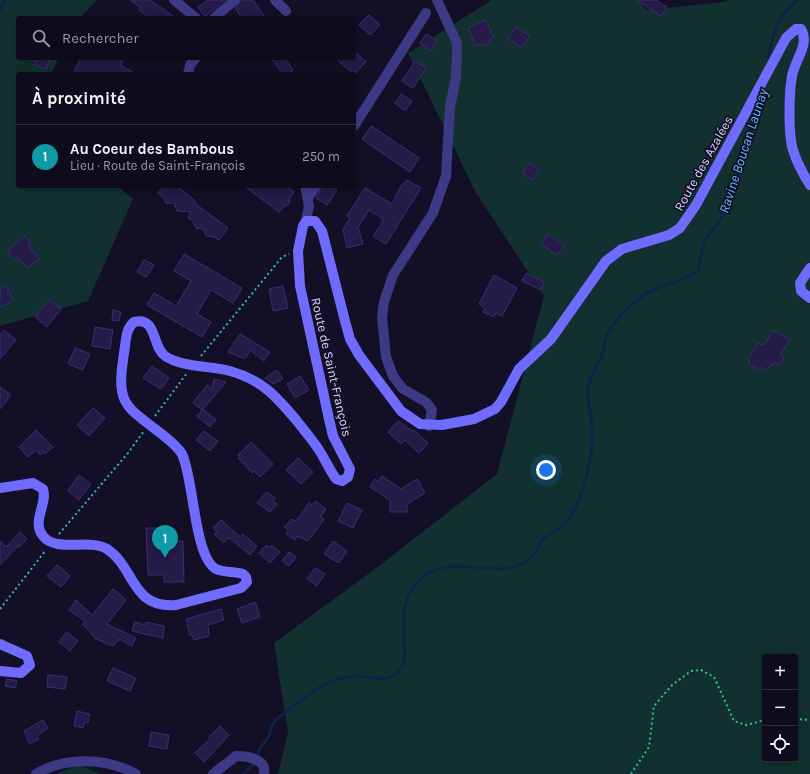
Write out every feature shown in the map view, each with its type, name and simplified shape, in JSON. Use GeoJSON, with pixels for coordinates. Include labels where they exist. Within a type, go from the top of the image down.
{"type":"FeatureCollection","features":[{"type":"Feature","properties":{"kind":"main road","name":"Route des Azalées"},"geometry":{"type":"LineString","coordinates":[[429,426],[452,424],[474,419],[495,409],[501,402],[519,369],[551,338],[606,262],[622,249],[669,235],[680,228],[696,206],[786,38],[796,29],[801,29],[806,38],[805,45],[796,62],[790,91],[792,148],[799,166],[810,186]]}},
{"type":"Feature","properties":{"kind":"main road","name":"Route de Saint-François"},"geometry":{"type":"LineString","coordinates":[[0,488],[33,483],[43,489],[46,496],[38,518],[40,531],[43,536],[53,542],[96,544],[107,549],[116,556],[137,588],[153,602],[166,606],[176,605],[233,590],[246,585],[247,579],[243,574],[220,570],[210,563],[198,533],[187,465],[181,452],[169,440],[137,416],[127,406],[122,395],[122,368],[128,329],[134,322],[137,321],[146,324],[155,333],[160,351],[172,359],[242,374],[258,381],[271,391],[285,406],[318,447],[336,479],[342,481],[348,478],[350,469],[333,436],[300,286],[298,251],[303,226],[306,221],[315,221],[322,231],[350,339],[359,355],[401,411],[420,424],[429,426]]}},
{"type":"Feature","properties":{"kind":"main road"},"geometry":{"type":"LineString","coordinates":[[810,268],[800,283],[802,291],[810,298]]}},
{"type":"Feature","properties":{"kind":"main road"},"geometry":{"type":"LineString","coordinates":[[0,644],[28,656],[30,665],[21,673],[0,671]]}},
{"type":"Feature","properties":{"kind":"street"},"geometry":{"type":"LineString","coordinates":[[174,0],[194,16]]}},
{"type":"Feature","properties":{"kind":"street"},"geometry":{"type":"LineString","coordinates":[[216,16],[235,0]]}},
{"type":"Feature","properties":{"kind":"street"},"geometry":{"type":"LineString","coordinates":[[275,0],[286,12]]}},
{"type":"Feature","properties":{"kind":"street"},"geometry":{"type":"LineString","coordinates":[[429,426],[432,410],[426,402],[403,389],[393,376],[386,357],[382,317],[384,302],[393,275],[433,214],[446,176],[450,107],[456,78],[458,52],[457,43],[437,0]]}},
{"type":"Feature","properties":{"kind":"street"},"geometry":{"type":"LineString","coordinates":[[356,123],[426,13]]}},
{"type":"Feature","properties":{"kind":"street"},"geometry":{"type":"LineString","coordinates":[[188,72],[190,65],[194,60]]}},
{"type":"Feature","properties":{"kind":"street"},"geometry":{"type":"LineString","coordinates":[[306,188],[308,198],[306,221]]}},
{"type":"Feature","properties":{"kind":"street"},"geometry":{"type":"LineString","coordinates":[[308,198],[315,188]]}},
{"type":"Feature","properties":{"kind":"street"},"geometry":{"type":"LineString","coordinates":[[213,774],[236,756],[257,760],[265,770],[264,774]]}},
{"type":"Feature","properties":{"kind":"street"},"geometry":{"type":"LineString","coordinates":[[36,774],[61,764],[90,761],[114,765],[136,774]]}},
{"type":"Feature","properties":{"kind":"path"},"geometry":{"type":"LineString","coordinates":[[632,774],[649,747],[654,706],[672,685],[691,671],[701,670],[714,678],[734,721],[746,725],[762,721]]}},
{"type":"Feature","properties":{"kind":"path"},"geometry":{"type":"LineString","coordinates":[[798,719],[810,720]]}},
{"type":"Feature","properties":{"kind":"green space"},"geometry":{"type":"Polygon","coordinates":[[[0,0],[97,0],[82,16],[16,16],[16,60],[58,60],[52,72],[16,72],[16,188],[119,188],[133,199],[88,301],[0,326],[0,0]]]}},
{"type":"Feature","properties":{"kind":"green space"},"geometry":{"type":"Polygon","coordinates":[[[492,0],[638,0],[646,10],[724,2],[727,0],[810,0],[810,774],[278,774],[288,732],[274,643],[379,566],[497,474],[544,296],[476,193],[408,53],[492,0]]]}},
{"type":"Feature","properties":{"kind":"green space"},"geometry":{"type":"Polygon","coordinates":[[[79,765],[101,774],[56,774],[79,765]]]}},
{"type":"Feature","properties":{"kind":"building"},"geometry":{"type":"Polygon","coordinates":[[[130,0],[150,0],[173,16],[148,16],[140,11],[140,7],[130,0]]]}},
{"type":"Feature","properties":{"kind":"building"},"geometry":{"type":"Polygon","coordinates":[[[208,0],[225,0],[206,16],[204,16],[198,7],[208,0]]]}},
{"type":"Feature","properties":{"kind":"building"},"geometry":{"type":"Polygon","coordinates":[[[241,0],[253,0],[265,16],[241,16],[235,8],[241,0]]]}},
{"type":"Feature","properties":{"kind":"building"},"geometry":{"type":"Polygon","coordinates":[[[636,0],[656,0],[667,7],[661,16],[636,0]]]}},
{"type":"Feature","properties":{"kind":"building"},"geometry":{"type":"Polygon","coordinates":[[[369,15],[380,25],[370,35],[359,25],[369,15]]]}},
{"type":"Feature","properties":{"kind":"building"},"geometry":{"type":"Polygon","coordinates":[[[485,20],[494,37],[489,40],[490,43],[483,46],[482,43],[476,46],[468,28],[485,20]]]}},
{"type":"Feature","properties":{"kind":"building"},"geometry":{"type":"Polygon","coordinates":[[[516,27],[530,36],[521,48],[508,38],[516,27]]]}},
{"type":"Feature","properties":{"kind":"building"},"geometry":{"type":"Polygon","coordinates":[[[426,34],[437,41],[431,51],[420,43],[426,34]]]}},
{"type":"Feature","properties":{"kind":"building"},"geometry":{"type":"Polygon","coordinates":[[[356,53],[366,62],[356,72],[352,72],[337,60],[356,60],[356,53]]]}},
{"type":"Feature","properties":{"kind":"building"},"geometry":{"type":"Polygon","coordinates":[[[37,60],[49,60],[46,69],[35,65],[37,60]]]}},
{"type":"Feature","properties":{"kind":"building"},"geometry":{"type":"Polygon","coordinates":[[[80,60],[123,60],[120,65],[132,72],[74,72],[80,60]]]}},
{"type":"Feature","properties":{"kind":"building"},"geometry":{"type":"Polygon","coordinates":[[[272,60],[286,60],[293,70],[290,72],[282,72],[272,60]]]}},
{"type":"Feature","properties":{"kind":"building"},"geometry":{"type":"Polygon","coordinates":[[[415,61],[426,68],[413,88],[402,81],[415,61]]]}},
{"type":"Feature","properties":{"kind":"building"},"geometry":{"type":"Polygon","coordinates":[[[401,94],[412,101],[405,111],[395,103],[401,94]]]}},
{"type":"Feature","properties":{"kind":"building"},"geometry":{"type":"Polygon","coordinates":[[[371,126],[419,158],[410,172],[362,139],[371,126]]]}},
{"type":"Feature","properties":{"kind":"building"},"geometry":{"type":"Polygon","coordinates":[[[530,163],[539,170],[532,180],[523,173],[530,163]]]}},
{"type":"Feature","properties":{"kind":"building"},"geometry":{"type":"Polygon","coordinates":[[[407,180],[421,188],[386,244],[373,236],[383,219],[369,210],[358,227],[363,244],[347,248],[343,230],[350,218],[347,216],[365,188],[392,204],[401,186],[407,180]]]}},
{"type":"Feature","properties":{"kind":"building"},"geometry":{"type":"Polygon","coordinates":[[[162,188],[179,188],[194,200],[197,205],[228,228],[219,240],[214,237],[206,236],[204,229],[196,228],[193,221],[188,218],[191,212],[177,211],[174,203],[166,203],[163,197],[158,193],[162,188]]]}},
{"type":"Feature","properties":{"kind":"building"},"geometry":{"type":"Polygon","coordinates":[[[247,188],[289,188],[294,192],[290,198],[289,204],[283,207],[279,212],[247,188]]]}},
{"type":"Feature","properties":{"kind":"building"},"geometry":{"type":"Polygon","coordinates":[[[321,188],[334,188],[337,190],[327,205],[316,198],[321,188]]]}},
{"type":"Feature","properties":{"kind":"building"},"geometry":{"type":"Polygon","coordinates":[[[548,234],[564,245],[557,255],[541,244],[548,234]]]}},
{"type":"Feature","properties":{"kind":"building"},"geometry":{"type":"Polygon","coordinates":[[[25,236],[30,243],[28,245],[39,259],[27,268],[18,257],[15,260],[7,251],[25,236]]]}},
{"type":"Feature","properties":{"kind":"building"},"geometry":{"type":"Polygon","coordinates":[[[184,254],[242,288],[233,303],[211,290],[197,314],[211,322],[202,337],[147,305],[154,293],[176,306],[191,281],[174,271],[184,254]]]}},
{"type":"Feature","properties":{"kind":"building"},"geometry":{"type":"Polygon","coordinates":[[[144,260],[154,265],[146,277],[137,272],[144,260]]]}},
{"type":"Feature","properties":{"kind":"building"},"geometry":{"type":"Polygon","coordinates":[[[526,273],[544,282],[541,290],[522,281],[526,273]]]}},
{"type":"Feature","properties":{"kind":"building"},"geometry":{"type":"Polygon","coordinates":[[[494,275],[517,288],[502,316],[496,313],[494,317],[483,312],[485,308],[479,304],[494,275]]]}},
{"type":"Feature","properties":{"kind":"building"},"geometry":{"type":"Polygon","coordinates":[[[6,285],[13,301],[0,307],[0,288],[6,285]]]}},
{"type":"Feature","properties":{"kind":"building"},"geometry":{"type":"Polygon","coordinates":[[[283,286],[288,308],[273,311],[269,289],[283,286]]]}},
{"type":"Feature","properties":{"kind":"building"},"geometry":{"type":"Polygon","coordinates":[[[49,300],[61,309],[47,327],[35,317],[49,300]]]}},
{"type":"Feature","properties":{"kind":"building"},"geometry":{"type":"Polygon","coordinates":[[[113,310],[121,312],[119,321],[112,320],[113,310]]]}},
{"type":"Feature","properties":{"kind":"building"},"geometry":{"type":"Polygon","coordinates":[[[95,327],[113,330],[110,349],[92,346],[95,327]]]}},
{"type":"Feature","properties":{"kind":"building"},"geometry":{"type":"Polygon","coordinates":[[[4,330],[16,340],[0,359],[0,335],[4,330]]]}},
{"type":"Feature","properties":{"kind":"building"},"geometry":{"type":"Polygon","coordinates":[[[773,330],[790,340],[780,355],[784,358],[779,365],[775,363],[773,365],[771,364],[766,371],[760,367],[758,369],[748,363],[750,361],[748,360],[758,343],[762,345],[765,344],[773,330]]]}},
{"type":"Feature","properties":{"kind":"building"},"geometry":{"type":"Polygon","coordinates":[[[240,334],[270,352],[264,361],[250,350],[245,359],[228,352],[240,334]]]}},
{"type":"Feature","properties":{"kind":"building"},"geometry":{"type":"Polygon","coordinates":[[[75,348],[90,354],[83,370],[68,364],[75,348]]]}},
{"type":"Feature","properties":{"kind":"building"},"geometry":{"type":"Polygon","coordinates":[[[152,366],[169,378],[161,389],[143,378],[152,366]]]}},
{"type":"Feature","properties":{"kind":"building"},"geometry":{"type":"Polygon","coordinates":[[[277,370],[283,379],[273,384],[265,378],[277,370]]]}},
{"type":"Feature","properties":{"kind":"building"},"geometry":{"type":"Polygon","coordinates":[[[300,376],[309,390],[295,398],[287,384],[300,376]]]}},
{"type":"Feature","properties":{"kind":"building"},"geometry":{"type":"Polygon","coordinates":[[[214,379],[226,382],[202,410],[193,403],[207,385],[212,389],[214,379]]]}},
{"type":"Feature","properties":{"kind":"building"},"geometry":{"type":"Polygon","coordinates":[[[0,387],[11,395],[0,409],[0,387]]]}},
{"type":"Feature","properties":{"kind":"building"},"geometry":{"type":"Polygon","coordinates":[[[93,408],[105,418],[89,436],[77,425],[93,408]]]}},
{"type":"Feature","properties":{"kind":"building"},"geometry":{"type":"Polygon","coordinates":[[[203,409],[216,420],[210,427],[197,416],[203,409]]]}},
{"type":"Feature","properties":{"kind":"building"},"geometry":{"type":"Polygon","coordinates":[[[398,421],[412,431],[414,430],[428,443],[419,453],[405,440],[401,444],[388,432],[398,421]]]}},
{"type":"Feature","properties":{"kind":"building"},"geometry":{"type":"Polygon","coordinates":[[[36,430],[53,447],[45,454],[44,452],[40,455],[36,450],[28,457],[19,447],[36,430]]]}},
{"type":"Feature","properties":{"kind":"building"},"geometry":{"type":"Polygon","coordinates":[[[204,431],[218,441],[210,451],[196,440],[204,431]]]}},
{"type":"Feature","properties":{"kind":"building"},"geometry":{"type":"Polygon","coordinates":[[[251,442],[273,464],[260,477],[254,471],[252,473],[238,458],[240,456],[238,455],[251,442]]]}},
{"type":"Feature","properties":{"kind":"building"},"geometry":{"type":"Polygon","coordinates":[[[298,458],[313,472],[301,484],[286,470],[298,458]]]}},
{"type":"Feature","properties":{"kind":"building"},"geometry":{"type":"Polygon","coordinates":[[[79,475],[91,484],[79,500],[68,491],[79,475]]]}},
{"type":"Feature","properties":{"kind":"building"},"geometry":{"type":"Polygon","coordinates":[[[382,476],[401,489],[417,479],[425,493],[407,504],[407,512],[390,512],[390,500],[370,487],[375,479],[378,481],[382,476]]]}},
{"type":"Feature","properties":{"kind":"building"},"geometry":{"type":"Polygon","coordinates":[[[266,492],[275,498],[273,501],[277,504],[270,512],[257,503],[266,492]]]}},
{"type":"Feature","properties":{"kind":"building"},"geometry":{"type":"Polygon","coordinates":[[[315,501],[326,509],[320,517],[324,519],[308,541],[297,536],[295,540],[286,534],[288,530],[284,527],[292,519],[296,521],[309,503],[312,505],[315,501]]]}},
{"type":"Feature","properties":{"kind":"building"},"geometry":{"type":"Polygon","coordinates":[[[347,503],[362,510],[353,528],[338,521],[347,503]]]}},
{"type":"Feature","properties":{"kind":"building"},"geometry":{"type":"Polygon","coordinates":[[[221,520],[240,537],[243,534],[257,546],[250,555],[231,539],[228,538],[224,543],[214,534],[217,532],[213,528],[221,520]]]}},
{"type":"Feature","properties":{"kind":"building"},"geometry":{"type":"Polygon","coordinates":[[[146,528],[161,528],[162,542],[183,541],[184,582],[164,582],[164,575],[148,575],[146,528]]]}},
{"type":"Feature","properties":{"kind":"building"},"geometry":{"type":"Polygon","coordinates":[[[20,532],[27,539],[19,547],[18,546],[0,565],[0,541],[6,547],[20,532]]]}},
{"type":"Feature","properties":{"kind":"building"},"geometry":{"type":"Polygon","coordinates":[[[333,541],[347,551],[339,563],[324,554],[333,541]]]}},
{"type":"Feature","properties":{"kind":"building"},"geometry":{"type":"Polygon","coordinates":[[[266,545],[270,548],[272,545],[280,552],[270,563],[259,553],[266,545]]]}},
{"type":"Feature","properties":{"kind":"building"},"geometry":{"type":"Polygon","coordinates":[[[289,552],[296,557],[289,566],[282,561],[289,552]]]}},
{"type":"Feature","properties":{"kind":"building"},"geometry":{"type":"Polygon","coordinates":[[[57,565],[70,576],[61,587],[47,576],[57,565]]]}},
{"type":"Feature","properties":{"kind":"building"},"geometry":{"type":"Polygon","coordinates":[[[315,568],[325,574],[317,586],[307,579],[315,568]]]}},
{"type":"Feature","properties":{"kind":"building"},"geometry":{"type":"Polygon","coordinates":[[[113,589],[126,600],[107,624],[136,638],[132,646],[119,639],[113,646],[96,639],[83,624],[85,621],[69,610],[76,600],[92,615],[113,589]]]}},
{"type":"Feature","properties":{"kind":"building"},"geometry":{"type":"Polygon","coordinates":[[[255,602],[260,617],[242,623],[237,609],[255,602]]]}},
{"type":"Feature","properties":{"kind":"building"},"geometry":{"type":"Polygon","coordinates":[[[221,609],[224,620],[208,625],[209,636],[194,640],[192,635],[190,635],[186,619],[221,609]]]}},
{"type":"Feature","properties":{"kind":"building"},"geometry":{"type":"Polygon","coordinates":[[[135,622],[145,625],[146,622],[164,626],[163,638],[132,631],[135,622]]]}},
{"type":"Feature","properties":{"kind":"building"},"geometry":{"type":"Polygon","coordinates":[[[67,632],[78,641],[70,651],[59,642],[67,632]]]}},
{"type":"Feature","properties":{"kind":"building"},"geometry":{"type":"Polygon","coordinates":[[[113,668],[136,678],[130,691],[107,681],[113,668]]]}},
{"type":"Feature","properties":{"kind":"building"},"geometry":{"type":"Polygon","coordinates":[[[48,675],[67,677],[65,689],[47,687],[48,675]]]}},
{"type":"Feature","properties":{"kind":"building"},"geometry":{"type":"Polygon","coordinates":[[[7,679],[17,681],[15,688],[5,686],[7,679]]]}},
{"type":"Feature","properties":{"kind":"building"},"geometry":{"type":"Polygon","coordinates":[[[77,711],[90,714],[88,723],[85,722],[83,728],[74,726],[77,711]]]}},
{"type":"Feature","properties":{"kind":"building"},"geometry":{"type":"Polygon","coordinates":[[[43,720],[48,728],[37,736],[39,739],[30,744],[24,731],[43,720]]]}},
{"type":"Feature","properties":{"kind":"building"},"geometry":{"type":"Polygon","coordinates":[[[220,726],[229,735],[204,762],[195,753],[210,739],[209,737],[220,726]]]}},
{"type":"Feature","properties":{"kind":"building"},"geometry":{"type":"Polygon","coordinates":[[[151,732],[169,735],[167,749],[149,746],[151,732]]]}},
{"type":"Feature","properties":{"kind":"waterway"},"geometry":{"type":"LineString","coordinates":[[0,10],[5,0]]}},
{"type":"Feature","properties":{"kind":"waterway","name":"Ravine Boucan Launay"},"geometry":{"type":"LineString","coordinates":[[768,64],[776,29],[790,6],[797,0]]}},
{"type":"Feature","properties":{"kind":"waterway","name":"Ravine Boucan Launay"},"geometry":{"type":"LineString","coordinates":[[243,774],[254,763],[260,748],[269,736],[275,721],[321,686],[332,681],[348,677],[360,676],[382,679],[397,673],[403,665],[405,654],[404,615],[406,601],[413,588],[424,576],[437,569],[451,566],[507,569],[520,565],[534,555],[545,537],[567,522],[578,502],[589,465],[592,429],[588,390],[591,377],[602,354],[607,335],[622,314],[641,297],[655,289],[698,271],[704,241],[721,219],[726,207],[762,93]]}},
{"type":"Feature","properties":{"kind":"place","name":"Au Coeur des Bambous"},"geometry":{"type":"Point","coordinates":[165,558]}}]}
